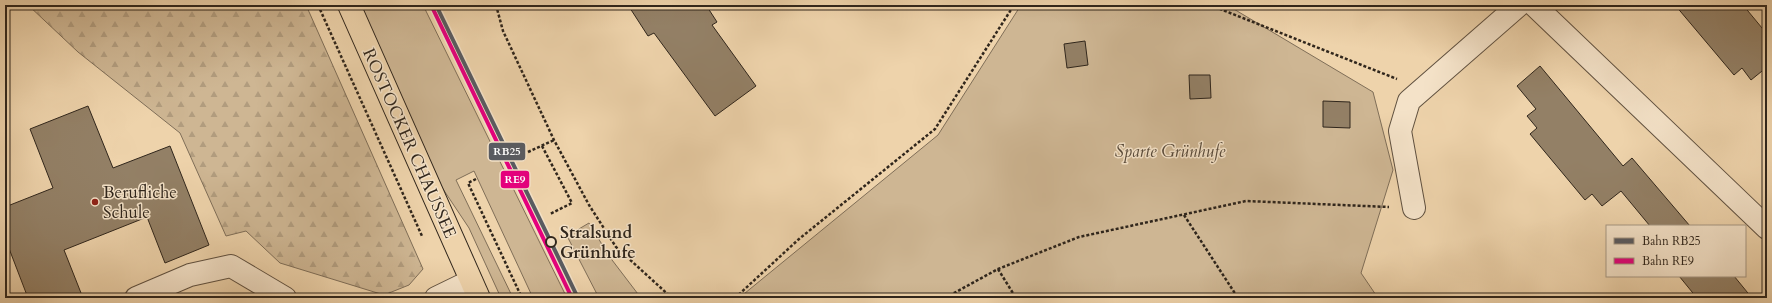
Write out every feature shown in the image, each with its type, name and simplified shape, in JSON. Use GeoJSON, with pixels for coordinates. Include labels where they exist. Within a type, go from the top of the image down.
{"type":"FeatureCollection","features":[{"type":"Feature","properties":{"kind":"main road","name":"ROSTOCKER CHAUSSEE"},"geometry":{"type":"LineString","coordinates":[[349,5],[475,289]]}},
{"type":"Feature","properties":{"kind":"street"},"geometry":{"type":"LineString","coordinates":[[1414,208],[1400,131],[1409,101],[1519,5]]}},
{"type":"Feature","properties":{"kind":"street"},"geometry":{"type":"LineString","coordinates":[[1534,5],[1767,228]]}},
{"type":"Feature","properties":{"kind":"street"},"geometry":{"type":"LineString","coordinates":[[136,298],[190,275],[231,266],[285,298]]}},
{"type":"Feature","properties":{"kind":"street","name":"ROSTOCKER CHAUSSEE"},"geometry":{"type":"LineString","coordinates":[[436,298],[475,289]]}},
{"type":"Feature","properties":{"kind":"path"},"geometry":{"type":"LineString","coordinates":[[318,5],[425,242]]}},
{"type":"Feature","properties":{"kind":"path"},"geometry":{"type":"LineString","coordinates":[[496,5],[503,31],[554,140],[589,205],[616,248],[672,298]]}},
{"type":"Feature","properties":{"kind":"path"},"geometry":{"type":"LineString","coordinates":[[735,298],[799,239],[936,129],[1014,5]]}},
{"type":"Feature","properties":{"kind":"path"},"geometry":{"type":"LineString","coordinates":[[1210,5],[1421,89]]}},
{"type":"Feature","properties":{"kind":"path"},"geometry":{"type":"LineString","coordinates":[[528,152],[554,140]]}},
{"type":"Feature","properties":{"kind":"path"},"geometry":{"type":"LineString","coordinates":[[542,146],[572,203],[550,214]]}},
{"type":"Feature","properties":{"kind":"path"},"geometry":{"type":"LineString","coordinates":[[476,179],[468,183],[522,298]]}},
{"type":"Feature","properties":{"kind":"path"},"geometry":{"type":"LineString","coordinates":[[945,298],[998,269],[1080,237],[1246,201],[1414,208]]}},
{"type":"Feature","properties":{"kind":"path"},"geometry":{"type":"LineString","coordinates":[[1184,214],[1238,298]]}},
{"type":"Feature","properties":{"kind":"path"},"geometry":{"type":"LineString","coordinates":[[998,269],[1016,298]]}},
{"type":"Feature","properties":{"kind":"green space"},"geometry":{"type":"Polygon","coordinates":[[[28,5],[306,5],[423,269],[409,285],[384,295],[280,263],[246,231],[226,236],[180,133],[78,52],[28,5]]]}},
{"type":"Feature","properties":{"kind":"green space"},"geometry":{"type":"Polygon","coordinates":[[[360,5],[423,5],[567,298],[533,298],[474,171],[456,180],[513,298],[501,298],[469,228],[435,177],[360,5]]]}},
{"type":"Feature","properties":{"kind":"green space","name":"Sparte Grünhufe"},"geometry":{"type":"Polygon","coordinates":[[[1021,5],[1227,5],[1373,92],[1393,170],[1361,273],[1378,298],[739,298],[938,135],[1021,5]]]}},
{"type":"Feature","properties":{"kind":"green space"},"geometry":{"type":"Polygon","coordinates":[[[589,223],[609,256],[641,298],[599,298],[567,236],[589,223]]]}},
{"type":"Feature","properties":{"kind":"building"},"geometry":{"type":"Polygon","coordinates":[[[628,5],[706,5],[717,22],[712,25],[756,86],[715,116],[654,33],[648,36],[628,5]]]}},
{"type":"Feature","properties":{"kind":"building"},"geometry":{"type":"Polygon","coordinates":[[[1675,5],[1743,5],[1767,34],[1767,67],[1751,80],[1742,68],[1734,75],[1675,5]]]}},
{"type":"Feature","properties":{"kind":"building"},"geometry":{"type":"Polygon","coordinates":[[[1085,41],[1088,65],[1067,68],[1064,44],[1085,41]]]}},
{"type":"Feature","properties":{"kind":"building"},"geometry":{"type":"Polygon","coordinates":[[[1540,66],[1623,166],[1632,158],[1689,225],[1649,225],[1621,191],[1602,206],[1592,194],[1585,200],[1530,134],[1537,128],[1527,116],[1536,109],[1517,86],[1540,66]]]}},
{"type":"Feature","properties":{"kind":"building"},"geometry":{"type":"Polygon","coordinates":[[[1189,75],[1210,75],[1211,98],[1190,99],[1189,75]]]}},
{"type":"Feature","properties":{"kind":"building"},"geometry":{"type":"Polygon","coordinates":[[[1323,101],[1350,102],[1350,128],[1323,127],[1323,101]]]}},
{"type":"Feature","properties":{"kind":"building"},"geometry":{"type":"Polygon","coordinates":[[[88,106],[113,168],[170,146],[209,245],[165,263],[147,217],[64,250],[83,298],[28,298],[5,238],[5,207],[53,188],[30,129],[88,106]]]}},
{"type":"Feature","properties":{"kind":"building"},"geometry":{"type":"Polygon","coordinates":[[[1680,277],[1735,277],[1752,298],[1697,298],[1680,277]]]}},
{"type":"Feature","properties":{"kind":"rail line","name":"RB25"},"geometry":{"type":"LineString","coordinates":[[436,5],[578,298]]}},
{"type":"Feature","properties":{"kind":"rail line","name":"RE9"},"geometry":{"type":"LineString","coordinates":[[432,7],[572,298]]}},
{"type":"Feature","properties":{"kind":"place","name":"Berufliche Schule"},"geometry":{"type":"Point","coordinates":[95,202]}},
{"type":"Feature","properties":{"kind":"place","name":"Stralsund Grünhufe"},"geometry":{"type":"Point","coordinates":[551,242]}}]}
